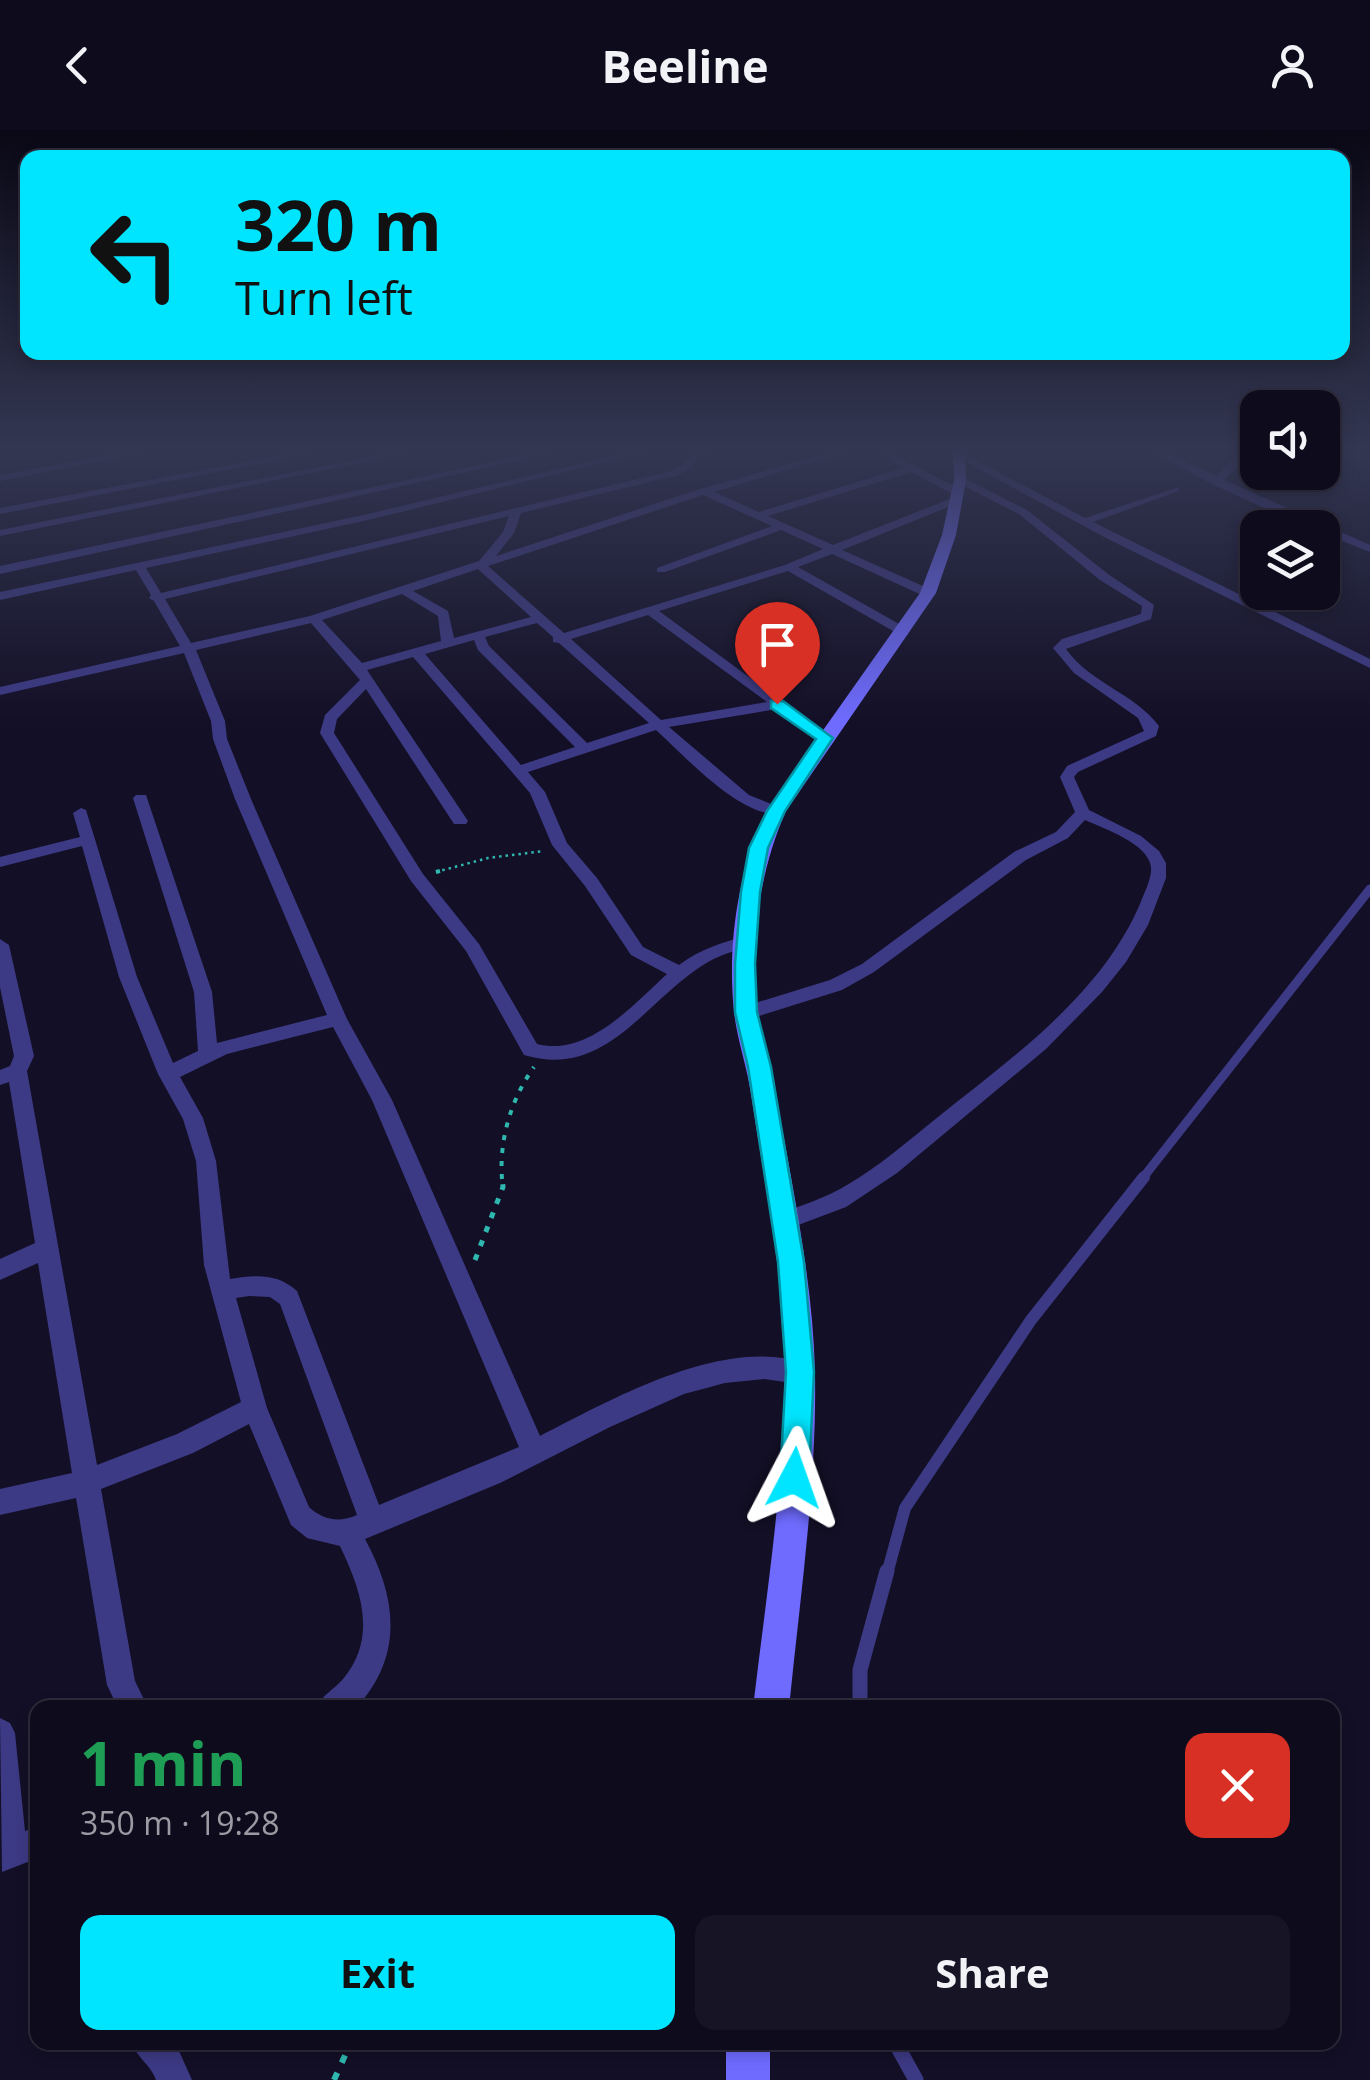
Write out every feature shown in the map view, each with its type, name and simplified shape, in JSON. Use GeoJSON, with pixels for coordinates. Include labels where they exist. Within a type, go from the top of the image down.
{"type":"FeatureCollection","features":[{"type":"Feature","properties":{"kind":"street"},"geometry":{"type":"LineString","coordinates":[[0,570],[136,541]]}},
{"type":"Feature","properties":{"kind":"street"},"geometry":{"type":"LineString","coordinates":[[0,596],[253,541]]}},
{"type":"Feature","properties":{"kind":"street"},"geometry":{"type":"LineString","coordinates":[[155,598],[394,541]]}},
{"type":"Feature","properties":{"kind":"street"},"geometry":{"type":"LineString","coordinates":[[481,566],[501,541]]}},
{"type":"Feature","properties":{"kind":"street"},"geometry":{"type":"LineString","coordinates":[[0,691],[314,620],[554,541]]}},
{"type":"Feature","properties":{"kind":"street"},"geometry":{"type":"LineString","coordinates":[[661,570],[743,541]]}},
{"type":"Feature","properties":{"kind":"street"},"geometry":{"type":"LineString","coordinates":[[807,541],[928,594]]}},
{"type":"Feature","properties":{"kind":"street"},"geometry":{"type":"LineString","coordinates":[[558,640],[788,567],[852,541]]}},
{"type":"Feature","properties":{"kind":"street"},"geometry":{"type":"LineString","coordinates":[[771,1700],[787,1568],[800,1372],[786,1221],[760,1067],[746,1012],[746,942],[758,848],[776,811],[928,594],[948,541]]}},
{"type":"Feature","properties":{"kind":"street"},"geometry":{"type":"LineString","coordinates":[[786,1221],[845,1198],[990,1087],[1073,1012],[1119,956],[1148,906],[1159,872],[1157,861],[1138,842],[1083,813],[1068,777],[1072,769],[1143,738],[1152,726],[1059,648],[1067,642],[1136,621],[1150,610],[1148,604],[1104,577],[1059,541]]}},
{"type":"Feature","properties":{"kind":"street"},"geometry":{"type":"LineString","coordinates":[[1122,541],[1370,664]]}},
{"type":"Feature","properties":{"kind":"street"},"geometry":{"type":"LineString","coordinates":[[481,566],[558,640],[725,784],[744,798],[776,811]]}},
{"type":"Feature","properties":{"kind":"street"},"geometry":{"type":"LineString","coordinates":[[140,567],[188,650],[218,721],[220,738],[243,799],[338,1019],[382,1100],[535,1454]]}},
{"type":"Feature","properties":{"kind":"street"},"geometry":{"type":"LineString","coordinates":[[788,567],[904,632]]}},
{"type":"Feature","properties":{"kind":"street"},"geometry":{"type":"LineString","coordinates":[[405,590],[444,614],[448,644]]}},
{"type":"Feature","properties":{"kind":"street"},"geometry":{"type":"LineString","coordinates":[[652,612],[825,738]]}},
{"type":"Feature","properties":{"kind":"street"},"geometry":{"type":"LineString","coordinates":[[537,619],[416,652],[362,675],[330,718],[326,733],[418,877],[473,948],[532,1050],[542,1055],[559,1055],[610,1032],[715,951],[746,942]]}},
{"type":"Feature","properties":{"kind":"street"},"geometry":{"type":"LineString","coordinates":[[314,620],[362,675],[460,820]]}},
{"type":"Feature","properties":{"kind":"street"},"geometry":{"type":"LineString","coordinates":[[478,635],[483,647],[584,747]]}},
{"type":"Feature","properties":{"kind":"street"},"geometry":{"type":"LineString","coordinates":[[416,652],[537,792],[560,845],[591,882],[637,952],[681,974]]}},
{"type":"Feature","properties":{"kind":"street"},"geometry":{"type":"LineString","coordinates":[[520,770],[660,724],[777,704]]}},
{"type":"Feature","properties":{"kind":"street"},"geometry":{"type":"LineString","coordinates":[[141,798],[203,992],[208,1054]]}},
{"type":"Feature","properties":{"kind":"street"},"geometry":{"type":"LineString","coordinates":[[746,1012],[836,986],[868,968],[1020,856],[1062,835],[1083,813]]}},
{"type":"Feature","properties":{"kind":"street"},"geometry":{"type":"LineString","coordinates":[[80,814],[128,977],[168,1074],[193,1118],[206,1161],[212,1204],[211,1240],[222,1290],[255,1408],[300,1516],[322,1533],[360,1527],[535,1454],[657,1393],[758,1366],[800,1372]]}},
{"type":"Feature","properties":{"kind":"street"},"geometry":{"type":"LineString","coordinates":[[0,862],[87,840]]}},
{"type":"Feature","properties":{"kind":"street"},"geometry":{"type":"LineString","coordinates":[[0,945],[24,1056],[8,1074],[48,1248],[84,1484],[121,1685],[129,1700]]}},
{"type":"Feature","properties":{"kind":"street"},"geometry":{"type":"LineString","coordinates":[[168,1074],[208,1054],[338,1019]]}},
{"type":"Feature","properties":{"kind":"street"},"geometry":{"type":"LineString","coordinates":[[0,1270],[48,1248]]}},
{"type":"Feature","properties":{"kind":"street"},"geometry":{"type":"LineString","coordinates":[[222,1290],[261,1284],[279,1287],[288,1298],[360,1527],[376,1598],[372,1643],[354,1693],[343,1700]]}},
{"type":"Feature","properties":{"kind":"street"},"geometry":{"type":"LineString","coordinates":[[0,1502],[84,1484],[184,1444],[255,1408]]}},
{"type":"Feature","properties":{"kind":"street"},"geometry":{"type":"LineString","coordinates":[[0,1733],[16,1850]]}},
{"type":"Feature","properties":{"kind":"street"},"geometry":{"type":"LineString","coordinates":[[157,2050],[166,2058],[174,2080]]}},
{"type":"Feature","properties":{"kind":"street"},"geometry":{"type":"LineString","coordinates":[[748,2050],[748,2080]]}},
{"type":"Feature","properties":{"kind":"lane"},"geometry":{"type":"LineString","coordinates":[[860,1700],[860,1670],[905,1508],[1030,1320],[1370,890]]}},
{"type":"Feature","properties":{"kind":"lane"},"geometry":{"type":"LineString","coordinates":[[899,2050],[916,2080]]}},
{"type":"Feature","properties":{"kind":"path"},"geometry":{"type":"LineString","coordinates":[[418,877],[488,858],[528,855],[560,845]]}},
{"type":"Feature","properties":{"kind":"path"},"geometry":{"type":"LineString","coordinates":[[465,1292],[503,1187],[500,1152],[519,1088],[542,1055]]}},
{"type":"Feature","properties":{"kind":"path"},"geometry":{"type":"LineString","coordinates":[[334,2080],[347,2050]]}},
{"type":"Feature","properties":{"kind":"route"},"geometry":{"type":"LineString","coordinates":[[777,704],[825,738],[776,811],[758,848],[750,892],[745,964],[746,1012],[760,1067],[791,1262],[800,1372],[794,1478]]}}]}
